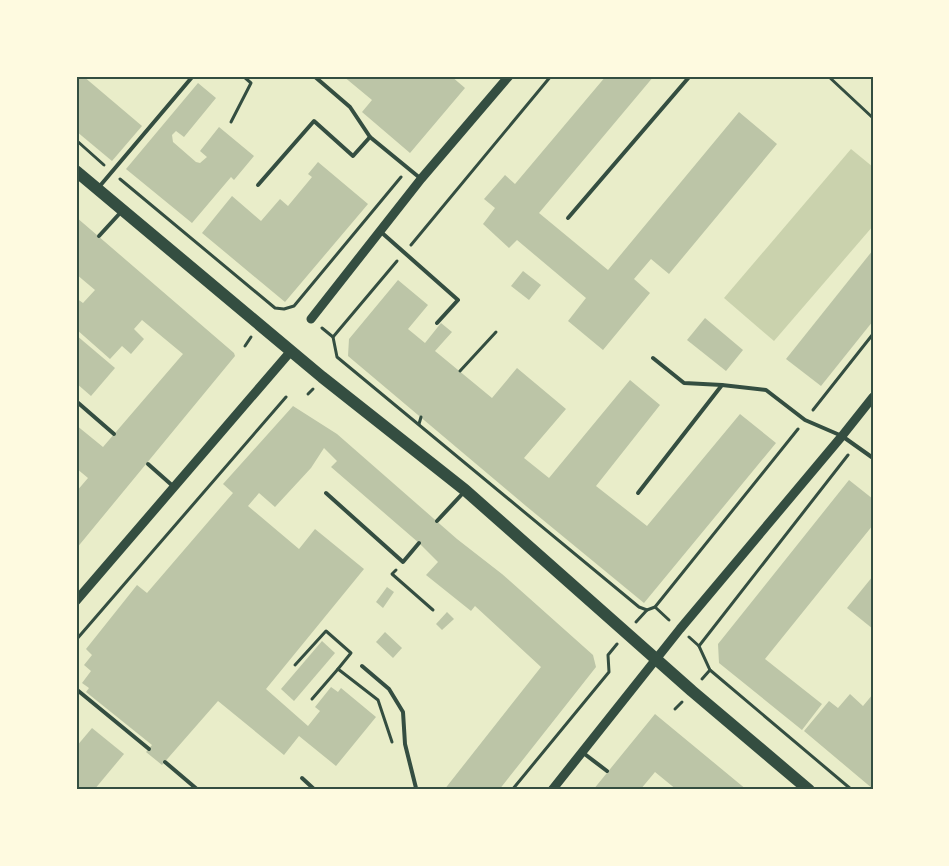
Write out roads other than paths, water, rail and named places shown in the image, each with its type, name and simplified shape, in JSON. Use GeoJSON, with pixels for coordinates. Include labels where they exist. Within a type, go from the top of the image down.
{"type":"FeatureCollection","features":[{"type":"Feature","properties":{"kind":"main road"},"geometry":{"type":"LineString","coordinates":[[76,171],[291,351],[465,490],[657,658],[692,691],[810,790]]}},
{"type":"Feature","properties":{"kind":"street"},"geometry":{"type":"LineString","coordinates":[[311,319],[421,179],[509,76]]}},
{"type":"Feature","properties":{"kind":"street"},"geometry":{"type":"LineString","coordinates":[[76,601],[291,351]]}},
{"type":"Feature","properties":{"kind":"street"},"geometry":{"type":"LineString","coordinates":[[552,790],[657,658],[873,397]]}},
{"type":"Feature","properties":{"kind":"lane"},"geometry":{"type":"LineString","coordinates":[[97,189],[193,76]]}},
{"type":"Feature","properties":{"kind":"lane"},"geometry":{"type":"LineString","coordinates":[[314,76],[350,107],[370,137],[421,179]]}},
{"type":"Feature","properties":{"kind":"lane"},"geometry":{"type":"LineString","coordinates":[[568,218],[690,76]]}},
{"type":"Feature","properties":{"kind":"lane"},"geometry":{"type":"LineString","coordinates":[[258,185],[314,121],[353,156],[370,137]]}},
{"type":"Feature","properties":{"kind":"lane"},"geometry":{"type":"LineString","coordinates":[[99,236],[123,210]]}},
{"type":"Feature","properties":{"kind":"lane"},"geometry":{"type":"LineString","coordinates":[[380,231],[458,300],[437,324]]}},
{"type":"Feature","properties":{"kind":"lane"},"geometry":{"type":"LineString","coordinates":[[653,358],[684,383],[766,390],[805,420],[842,436],[873,458]]}},
{"type":"Feature","properties":{"kind":"lane"},"geometry":{"type":"LineString","coordinates":[[638,493],[722,385]]}},
{"type":"Feature","properties":{"kind":"lane"},"geometry":{"type":"LineString","coordinates":[[76,401],[114,434]]}},
{"type":"Feature","properties":{"kind":"lane"},"geometry":{"type":"LineString","coordinates":[[148,464],[174,487]]}},
{"type":"Feature","properties":{"kind":"lane"},"geometry":{"type":"LineString","coordinates":[[437,521],[465,490]]}},
{"type":"Feature","properties":{"kind":"lane"},"geometry":{"type":"LineString","coordinates":[[326,493],[403,562],[419,543]]}},
{"type":"Feature","properties":{"kind":"lane"},"geometry":{"type":"LineString","coordinates":[[362,666],[389,689],[404,712],[405,744],[416,788]]}},
{"type":"Feature","properties":{"kind":"lane"},"geometry":{"type":"LineString","coordinates":[[76,690],[149,749]]}},
{"type":"Feature","properties":{"kind":"lane"},"geometry":{"type":"LineString","coordinates":[[582,752],[607,772]]}},
{"type":"Feature","properties":{"kind":"lane"},"geometry":{"type":"LineString","coordinates":[[164,762],[198,790]]}},
{"type":"Feature","properties":{"kind":"lane"},"geometry":{"type":"LineString","coordinates":[[302,778],[315,790]]}}]}
